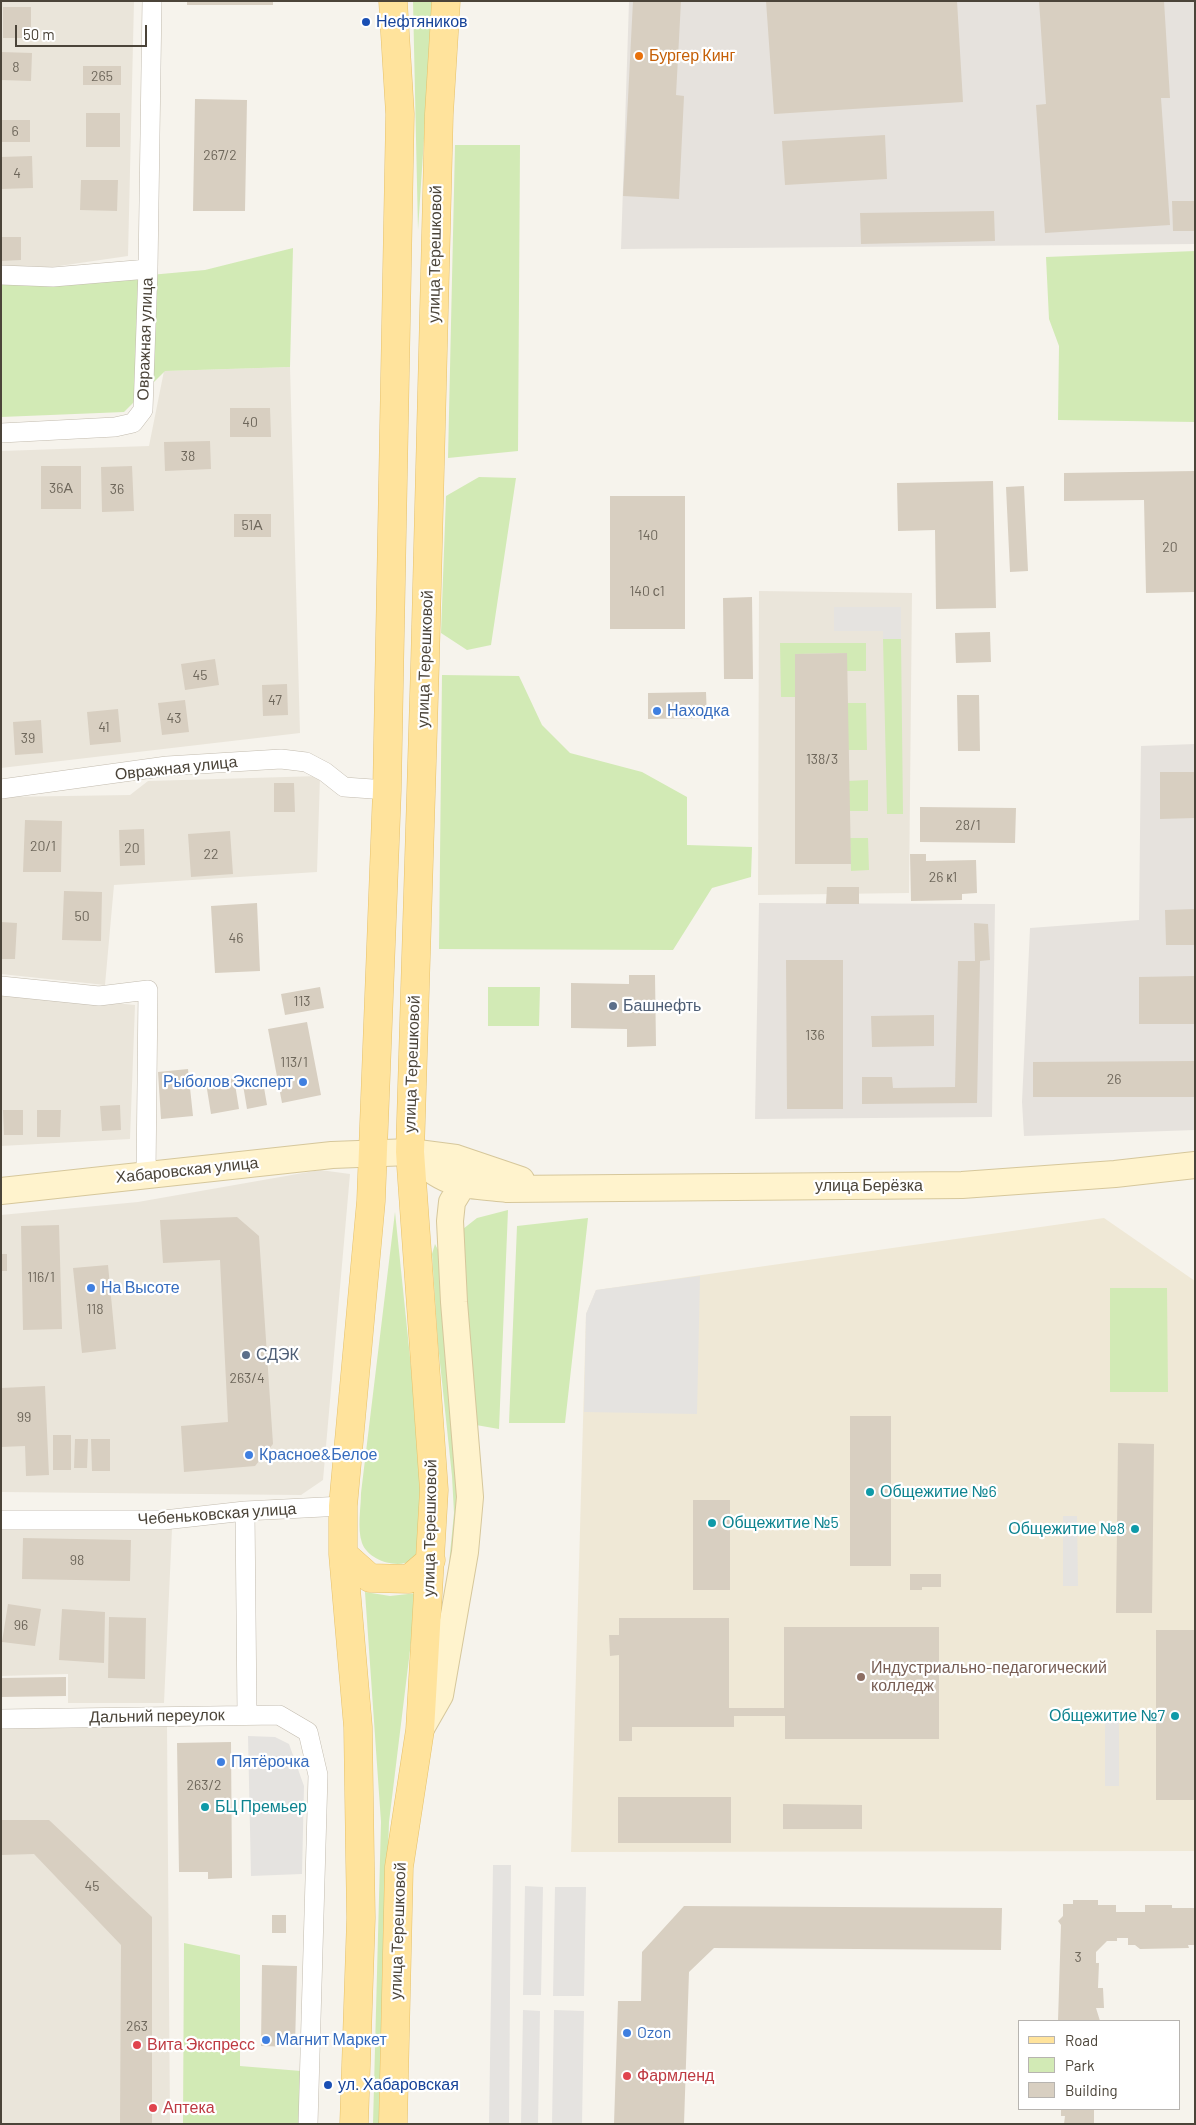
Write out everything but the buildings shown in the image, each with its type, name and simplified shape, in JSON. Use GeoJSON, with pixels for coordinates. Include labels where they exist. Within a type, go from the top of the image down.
{"type":"FeatureCollection","features":[{"type":"Feature","properties":{"kind":"main road"},"geometry":{"type":"LineString","coordinates":[[354,2124],[361,1918],[358,1727],[343,1554],[343,1506],[369,1229],[387,790],[400,114],[393,1]]}},
{"type":"Feature","properties":{"kind":"main road","name":"улица Терешковой"},"geometry":{"type":"LineString","coordinates":[[393,2124],[400,1867],[420,1730],[434,1490],[410,1152],[439,114],[446,1]]}},
{"type":"Feature","properties":{"kind":"main road","name":"улица Берёзка"},"geometry":{"type":"LineString","coordinates":[[410,1152],[428,1169],[445,1179],[464,1184],[507,1189],[962,1185],[1115,1174],[1195,1164]]}},
{"type":"Feature","properties":{"kind":"main road","name":"улица Берёзка"},"geometry":{"type":"LineString","coordinates":[[373,1153],[410,1152],[456,1158],[543,1188]]}},
{"type":"Feature","properties":{"kind":"main road","name":"Хабаровская улица"},"geometry":{"type":"LineString","coordinates":[[1,1191],[332,1155],[373,1153]]}},
{"type":"Feature","properties":{"kind":"main road"},"geometry":{"type":"LineString","coordinates":[[420,1730],[440,1695],[464,1552],[470,1497],[454,1302],[450,1221],[452,1202],[464,1184]]}},
{"type":"Feature","properties":{"kind":"main road"},"geometry":{"type":"LineString","coordinates":[[343,1554],[370,1578],[409,1579],[431,1560]]}},
{"type":"Feature","properties":{"kind":"street","name":"Овражная улица"},"geometry":{"type":"LineString","coordinates":[[1,433],[116,427],[133,423],[143,410],[148,269],[152,1]]}},
{"type":"Feature","properties":{"kind":"street"},"geometry":{"type":"LineString","coordinates":[[1,275],[54,277],[148,269]]}},
{"type":"Feature","properties":{"kind":"street","name":"Овражная улица"},"geometry":{"type":"LineString","coordinates":[[1,789],[167,766],[281,759],[306,762],[325,772],[344,787],[387,790]]}},
{"type":"Feature","properties":{"kind":"street"},"geometry":{"type":"LineString","coordinates":[[1,986],[99,996],[148,990],[146,1174]]}},
{"type":"Feature","properties":{"kind":"street","name":"Чебеньковская улица"},"geometry":{"type":"LineString","coordinates":[[1,1520],[164,1520],[245,1511],[343,1506]]}},
{"type":"Feature","properties":{"kind":"street"},"geometry":{"type":"LineString","coordinates":[[245,1511],[247,1715]]}},
{"type":"Feature","properties":{"kind":"street","name":"Дальний переулок"},"geometry":{"type":"LineString","coordinates":[[1,1719],[279,1715],[308,1732],[318,1775],[308,2124]]}},
{"type":"Feature","properties":{"kind":"shaded area"},"geometry":{"type":"Polygon","coordinates":[[[1,1],[134,1],[128,256],[52,267],[1,266],[1,1]]]}},
{"type":"Feature","properties":{"kind":"shaded area"},"geometry":{"type":"Polygon","coordinates":[[[629,1],[1195,1],[1195,244],[621,249],[629,1]]]}},
{"type":"Feature","properties":{"kind":"shaded area"},"geometry":{"type":"Polygon","coordinates":[[[290,367],[300,733],[1,768],[1,451],[149,446],[164,371],[290,367]]]}},
{"type":"Feature","properties":{"kind":"shaded area"},"geometry":{"type":"Polygon","coordinates":[[[759,591],[912,593],[909,893],[758,895],[759,591]]]}},
{"type":"Feature","properties":{"kind":"shaded area"},"geometry":{"type":"Polygon","coordinates":[[[834,607],[901,607],[901,639],[883,639],[883,631],[834,631],[834,607]]]}},
{"type":"Feature","properties":{"kind":"shaded area"},"geometry":{"type":"Polygon","coordinates":[[[1195,744],[1195,1130],[1024,1136],[1022,1102],[1030,928],[1139,920],[1141,746],[1195,744]]]}},
{"type":"Feature","properties":{"kind":"shaded area"},"geometry":{"type":"Polygon","coordinates":[[[320,776],[317,872],[114,885],[105,985],[1,974],[1,797],[130,795],[148,781],[320,776]]]}},
{"type":"Feature","properties":{"kind":"shaded area"},"geometry":{"type":"Polygon","coordinates":[[[759,903],[995,904],[992,1117],[755,1119],[759,903]]]}},
{"type":"Feature","properties":{"kind":"shaded area"},"geometry":{"type":"Polygon","coordinates":[[[1,992],[135,1005],[130,1139],[1,1146],[1,992]]]}},
{"type":"Feature","properties":{"kind":"shaded area"},"geometry":{"type":"Polygon","coordinates":[[[320,1170],[350,1174],[323,1480],[301,1495],[1,1492],[1,1215],[138,1202],[320,1170]]]}},
{"type":"Feature","properties":{"kind":"shaded area"},"geometry":{"type":"Polygon","coordinates":[[[1104,1218],[1195,1281],[1195,1851],[571,1852],[586,1314],[596,1290],[1104,1218]]]}},
{"type":"Feature","properties":{"kind":"shaded area"},"geometry":{"type":"Polygon","coordinates":[[[700,1276],[697,1414],[584,1412],[586,1314],[596,1290],[700,1276]]]}},
{"type":"Feature","properties":{"kind":"shaded area"},"geometry":{"type":"Polygon","coordinates":[[[1063,1516],[1077,1516],[1078,1586],[1063,1586],[1063,1516]]]}},
{"type":"Feature","properties":{"kind":"shaded area"},"geometry":{"type":"Polygon","coordinates":[[[1,1526],[172,1529],[164,1703],[68,1703],[68,1674],[1,1676],[1,1526]]]}},
{"type":"Feature","properties":{"kind":"shaded area"},"geometry":{"type":"Polygon","coordinates":[[[1105,1716],[1119,1716],[1119,1786],[1105,1786],[1105,1716]]]}},
{"type":"Feature","properties":{"kind":"shaded area"},"geometry":{"type":"Polygon","coordinates":[[[167,1726],[170,2124],[1,2124],[1,1728],[167,1726]]]}},
{"type":"Feature","properties":{"kind":"shaded area"},"geometry":{"type":"Polygon","coordinates":[[[248,1736],[275,1737],[289,1744],[304,1786],[302,1874],[251,1876],[248,1736]]]}},
{"type":"Feature","properties":{"kind":"shaded area"},"geometry":{"type":"Polygon","coordinates":[[[493,1865],[511,1865],[509,2124],[489,2124],[493,1865]]]}},
{"type":"Feature","properties":{"kind":"shaded area"},"geometry":{"type":"Polygon","coordinates":[[[525,1886],[543,1887],[541,1995],[523,1995],[525,1886]]]}},
{"type":"Feature","properties":{"kind":"shaded area"},"geometry":{"type":"Polygon","coordinates":[[[555,1887],[586,1887],[584,1996],[553,1996],[555,1887]]]}},
{"type":"Feature","properties":{"kind":"shaded area"},"geometry":{"type":"Polygon","coordinates":[[[523,2010],[540,2011],[538,2124],[521,2124],[523,2010]]]}},
{"type":"Feature","properties":{"kind":"shaded area"},"geometry":{"type":"Polygon","coordinates":[[[554,2010],[584,2011],[582,2124],[552,2124],[554,2010]]]}},
{"type":"Feature","properties":{"kind":"green space"},"geometry":{"type":"Polygon","coordinates":[[[413,1],[433,1],[418,230],[413,1]]]}},
{"type":"Feature","properties":{"kind":"green space"},"geometry":{"type":"Polygon","coordinates":[[[455,145],[520,145],[518,451],[448,458],[455,145]]]}},
{"type":"Feature","properties":{"kind":"green space"},"geometry":{"type":"Polygon","coordinates":[[[293,248],[290,367],[165,371],[124,412],[1,417],[1,281],[84,281],[205,270],[293,248]]]}},
{"type":"Feature","properties":{"kind":"green space"},"geometry":{"type":"Polygon","coordinates":[[[1195,251],[1195,422],[1058,420],[1059,346],[1049,319],[1046,257],[1195,251]]]}},
{"type":"Feature","properties":{"kind":"green space"},"geometry":{"type":"Polygon","coordinates":[[[479,477],[516,478],[491,645],[467,650],[441,633],[446,496],[479,477]]]}},
{"type":"Feature","properties":{"kind":"green space"},"geometry":{"type":"Polygon","coordinates":[[[883,639],[901,639],[903,814],[887,814],[883,639]]]}},
{"type":"Feature","properties":{"kind":"green space"},"geometry":{"type":"Polygon","coordinates":[[[780,643],[866,643],[866,671],[847,671],[846,653],[795,654],[795,697],[781,697],[780,643]]]}},
{"type":"Feature","properties":{"kind":"green space"},"geometry":{"type":"Polygon","coordinates":[[[442,675],[519,676],[542,725],[570,753],[642,772],[687,797],[687,845],[752,847],[751,877],[712,888],[673,950],[439,949],[442,675]]]}},
{"type":"Feature","properties":{"kind":"green space"},"geometry":{"type":"Polygon","coordinates":[[[847,703],[866,703],[867,750],[848,750],[847,703]]]}},
{"type":"Feature","properties":{"kind":"green space"},"geometry":{"type":"Polygon","coordinates":[[[868,780],[868,811],[849,811],[848,781],[868,780]]]}},
{"type":"Feature","properties":{"kind":"green space"},"geometry":{"type":"Polygon","coordinates":[[[850,838],[868,838],[869,870],[851,871],[850,838]]]}},
{"type":"Feature","properties":{"kind":"green space"},"geometry":{"type":"Polygon","coordinates":[[[488,987],[540,987],[539,1026],[488,1026],[488,987]]]}},
{"type":"Feature","properties":{"kind":"green space"},"geometry":{"type":"Polygon","coordinates":[[[508,1210],[499,1429],[476,1425],[464,1301],[463,1229],[477,1218],[508,1210]]]}},
{"type":"Feature","properties":{"kind":"green space"},"geometry":{"type":"Polygon","coordinates":[[[395,1212],[424,1493],[420,1552],[413,1559],[399,1564],[380,1560],[369,1553],[362,1543],[359,1525],[361,1493],[395,1212]]]}},
{"type":"Feature","properties":{"kind":"green space"},"geometry":{"type":"Polygon","coordinates":[[[588,1218],[565,1423],[509,1423],[517,1226],[588,1218]]]}},
{"type":"Feature","properties":{"kind":"green space"},"geometry":{"type":"Polygon","coordinates":[[[435,1244],[440,1254],[461,1514],[448,1574],[454,1513],[438,1344],[432,1254],[435,1244]]]}},
{"type":"Feature","properties":{"kind":"green space"},"geometry":{"type":"Polygon","coordinates":[[[1110,1288],[1167,1288],[1168,1392],[1110,1392],[1110,1288]]]}},
{"type":"Feature","properties":{"kind":"green space"},"geometry":{"type":"Polygon","coordinates":[[[365,1592],[390,1596],[417,1593],[389,1822],[379,2124],[373,2124],[381,1822],[365,1592]]]}},
{"type":"Feature","properties":{"kind":"green space"},"geometry":{"type":"Polygon","coordinates":[[[184,1943],[240,1955],[240,2066],[301,2071],[300,2124],[183,2124],[184,1943]]]}},
{"type":"Feature","properties":{"kind":"place","name":"Нефтяников"},"geometry":{"type":"Point","coordinates":[366,22]}},
{"type":"Feature","properties":{"kind":"place","name":"Бургер Кинг"},"geometry":{"type":"Point","coordinates":[639,56]}},
{"type":"Feature","properties":{"kind":"place","name":"Находка"},"geometry":{"type":"Point","coordinates":[657,711]}},
{"type":"Feature","properties":{"kind":"place","name":"Башнефть"},"geometry":{"type":"Point","coordinates":[613,1006]}},
{"type":"Feature","properties":{"kind":"place","name":"Рыболов Эксперт"},"geometry":{"type":"Point","coordinates":[303,1082]}},
{"type":"Feature","properties":{"kind":"place","name":"На Высоте"},"geometry":{"type":"Point","coordinates":[91,1288]}},
{"type":"Feature","properties":{"kind":"place","name":"СДЭК"},"geometry":{"type":"Point","coordinates":[246,1355]}},
{"type":"Feature","properties":{"kind":"place","name":"Красное&Белое"},"geometry":{"type":"Point","coordinates":[249,1455]}},
{"type":"Feature","properties":{"kind":"place","name":"Общежитие №6"},"geometry":{"type":"Point","coordinates":[870,1492]}},
{"type":"Feature","properties":{"kind":"place","name":"Общежитие №5"},"geometry":{"type":"Point","coordinates":[712,1523]}},
{"type":"Feature","properties":{"kind":"place","name":"Общежитие №8"},"geometry":{"type":"Point","coordinates":[1135,1529]}},
{"type":"Feature","properties":{"kind":"place","name":"Индустриально-педагогический колледж"},"geometry":{"type":"Point","coordinates":[861,1677]}},
{"type":"Feature","properties":{"kind":"place","name":"Общежитие №7"},"geometry":{"type":"Point","coordinates":[1175,1716]}},
{"type":"Feature","properties":{"kind":"place","name":"Пятёрочка"},"geometry":{"type":"Point","coordinates":[221,1762]}},
{"type":"Feature","properties":{"kind":"place","name":"БЦ Премьер"},"geometry":{"type":"Point","coordinates":[205,1807]}},
{"type":"Feature","properties":{"kind":"place","name":"Ozon"},"geometry":{"type":"Point","coordinates":[627,2033]}},
{"type":"Feature","properties":{"kind":"place","name":"Магнит Маркет"},"geometry":{"type":"Point","coordinates":[266,2040]}},
{"type":"Feature","properties":{"kind":"place","name":"Вита Экспресс"},"geometry":{"type":"Point","coordinates":[137,2045]}},
{"type":"Feature","properties":{"kind":"place","name":"Фармленд"},"geometry":{"type":"Point","coordinates":[627,2076]}},
{"type":"Feature","properties":{"kind":"place","name":"ул. Хабаровская"},"geometry":{"type":"Point","coordinates":[328,2085]}},
{"type":"Feature","properties":{"kind":"place","name":"Аптека"},"geometry":{"type":"Point","coordinates":[153,2108]}}]}
